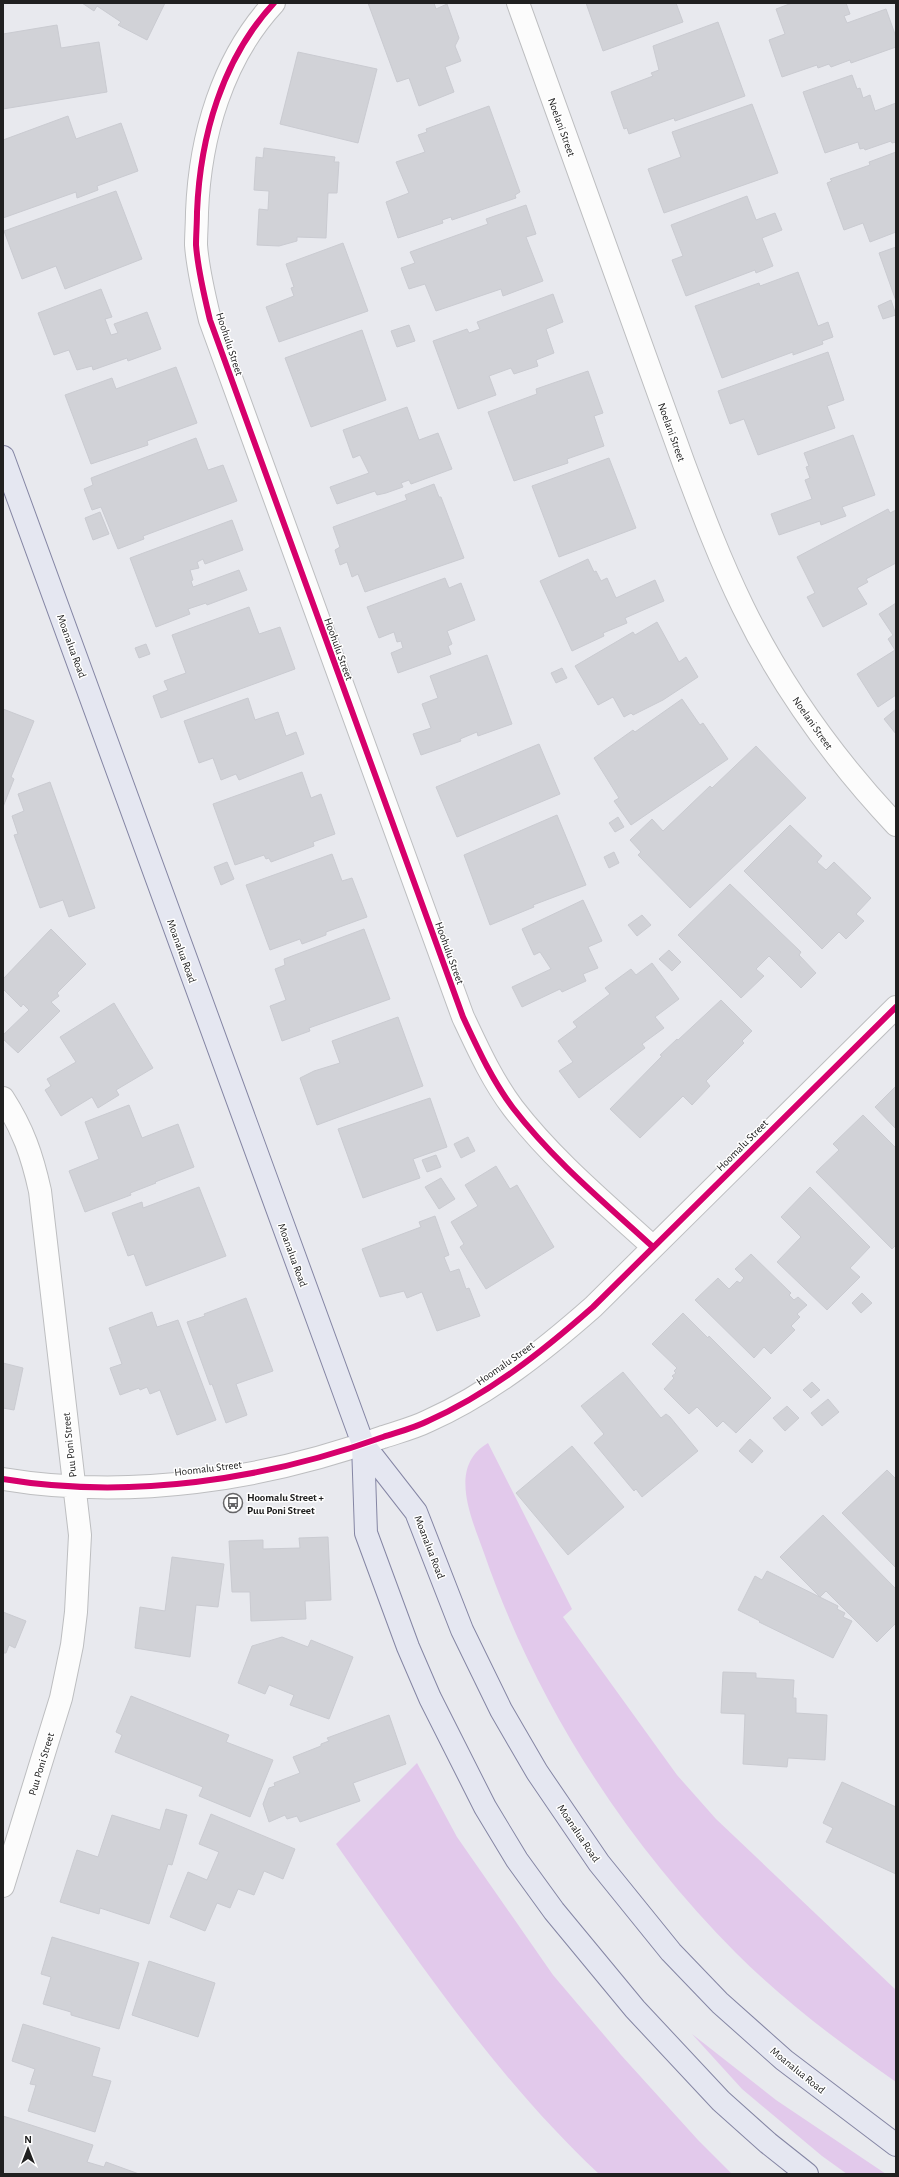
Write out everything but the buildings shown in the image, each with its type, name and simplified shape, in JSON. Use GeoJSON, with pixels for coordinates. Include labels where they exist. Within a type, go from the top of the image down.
{"type":"FeatureCollection","features":[{"type":"Feature","properties":{"kind":"main road","name":"Moanalua Road"},"geometry":{"type":"LineString","coordinates":[[3,457],[363,1444],[416,1512],[462,1630],[501,1710],[537,1772],[599,1862],[671,1952],[720,2003],[784,2060],[896,2145]]}},
{"type":"Feature","properties":{"kind":"main road","name":"Moanalua Road"},"geometry":{"type":"LineString","coordinates":[[363,1444],[366,1533],[408,1647],[430,1698],[485,1807],[517,1860],[554,1911],[635,2009],[721,2101],[768,2144],[807,2174]]}},
{"type":"Feature","properties":{"kind":"street","name":"Hoohulu Street"},"geometry":{"type":"LineString","coordinates":[[274,3],[240,50],[217,99],[205,145],[198,191],[196,245],[200,279],[210,320],[463,1017],[487,1068],[512,1107],[537,1137],[653,1247]]}},
{"type":"Feature","properties":{"kind":"street","name":"Noelani Street"},"geometry":{"type":"LineString","coordinates":[[518,3],[684,464],[712,536],[743,607],[765,649],[801,708],[835,754],[896,825]]}},
{"type":"Feature","properties":{"kind":"street","name":"Hoomalu Street"},"geometry":{"type":"LineString","coordinates":[[3,1478],[74,1486],[141,1486],[211,1479],[297,1464],[363,1444],[428,1421],[474,1396],[518,1368],[587,1312],[896,1007]]}},
{"type":"Feature","properties":{"kind":"street","name":"Puu Poni Street"},"geometry":{"type":"LineString","coordinates":[[3,1098],[18,1121],[32,1155],[40,1191],[80,1535],[72,1645],[61,1698],[3,1886]]}},
{"type":"Feature","properties":{"kind":"shaded area"},"geometry":{"type":"Polygon","coordinates":[[[488,1443],[572,1609],[563,1617],[677,1775],[716,1819],[896,1990],[896,2082],[793,2005],[736,1953],[695,1910],[657,1864],[621,1816],[588,1767],[557,1716],[530,1663],[505,1609],[469,1510],[466,1494],[468,1466],[476,1453],[488,1443]]]}},
{"type":"Feature","properties":{"kind":"shaded area"},"geometry":{"type":"Polygon","coordinates":[[[417,1763],[457,1837],[553,1975],[621,2055],[698,2140],[732,2174],[599,2174],[561,2137],[525,2098],[459,2016],[336,1844],[417,1763]]]}},
{"type":"Feature","properties":{"kind":"shaded area"},"geometry":{"type":"Polygon","coordinates":[[[692,2034],[776,2100],[886,2174],[847,2174],[822,2156],[742,2089],[692,2034]]]}},
{"type":"Feature","properties":{"kind":"cycle path"},"geometry":{"type":"LineString","coordinates":[[274,3],[256,25],[240,49],[228,74],[217,100],[203,156],[199,184],[196,245],[203,292],[210,320],[463,1017],[474,1041],[505,1097],[529,1127],[562,1163],[653,1247]]}},
{"type":"Feature","properties":{"kind":"cycle path"},"geometry":{"type":"LineString","coordinates":[[3,1479],[51,1485],[99,1487],[147,1486],[196,1482],[244,1475],[291,1465],[338,1452],[417,1426],[451,1410],[494,1385],[515,1370],[555,1340],[593,1307],[896,1007]]}},
{"type":"Feature","properties":{"kind":"place","name":"Hoomalu Street + Puu Poni Street"},"geometry":{"type":"Point","coordinates":[233,1503]}}]}
